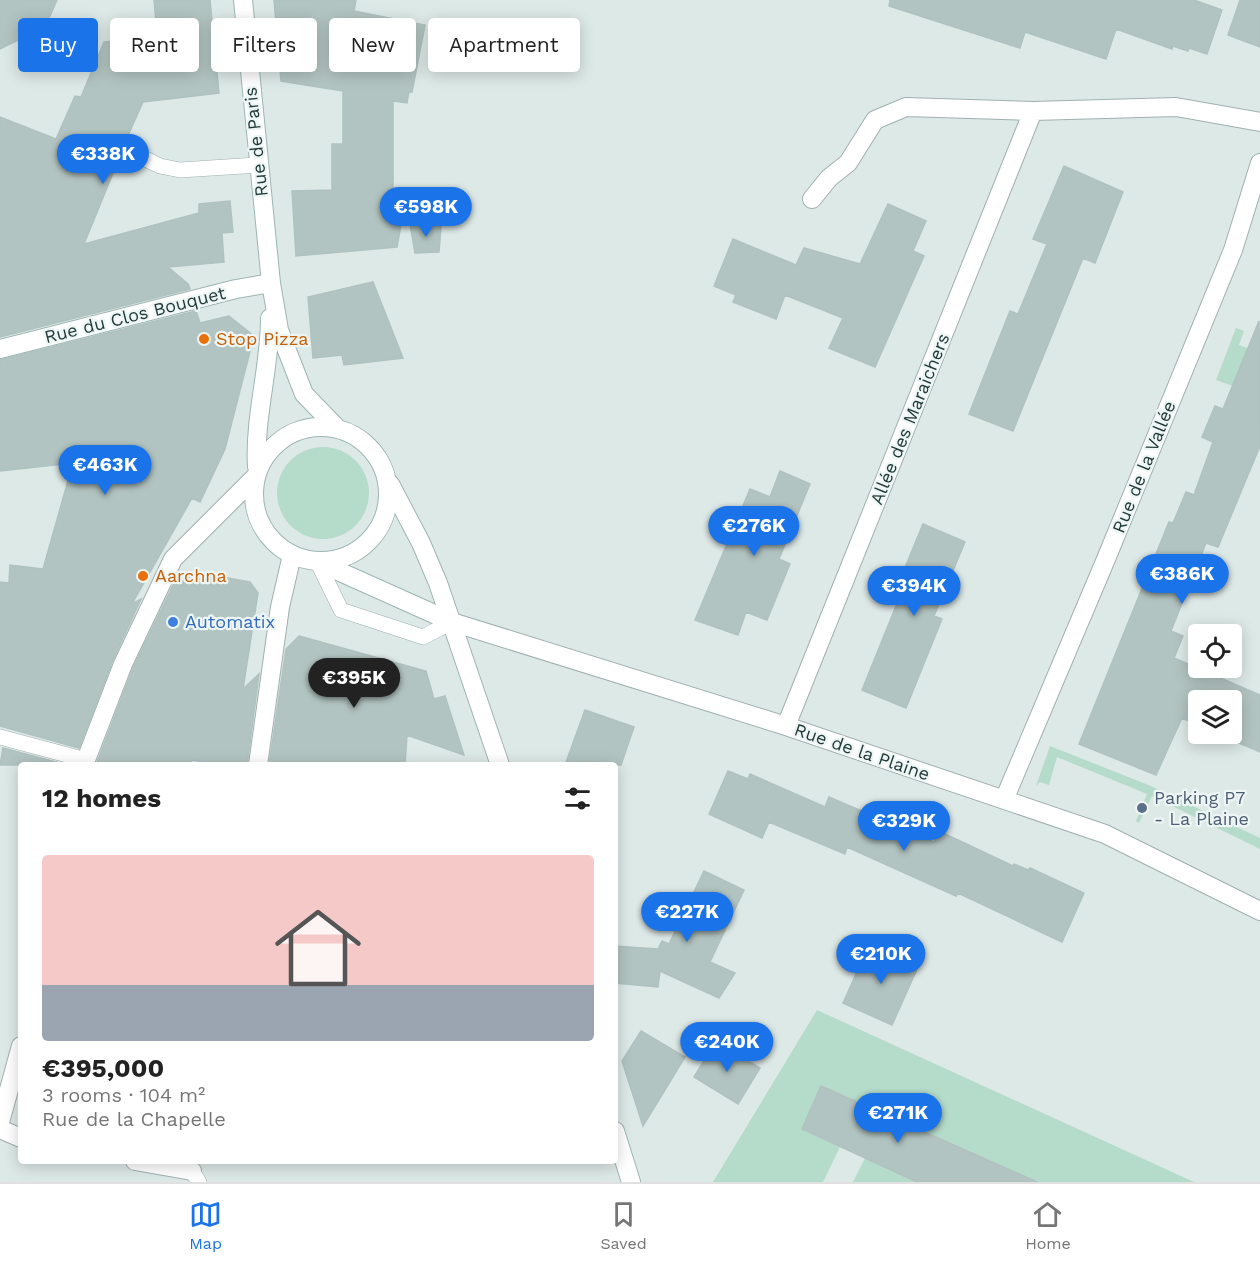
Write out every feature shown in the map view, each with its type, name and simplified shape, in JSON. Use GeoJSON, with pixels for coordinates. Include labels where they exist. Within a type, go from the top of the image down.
{"type":"FeatureCollection","features":[{"type":"Feature","properties":{"kind":"street","name":"Rue de Paris"},"geometry":{"type":"LineString","coordinates":[[243,0],[258,165],[271,283],[279,330],[304,394],[338,428]]}},
{"type":"Feature","properties":{"kind":"street"},"geometry":{"type":"LineString","coordinates":[[812,199],[829,178],[848,163],[875,120],[906,107],[1033,111],[1176,107],[1260,122]]}},
{"type":"Feature","properties":{"kind":"street","name":"Allée des Maraichers"},"geometry":{"type":"LineString","coordinates":[[786,726],[1033,111]]}},
{"type":"Feature","properties":{"kind":"street","name":"Rue de la Vallée"},"geometry":{"type":"LineString","coordinates":[[1004,800],[1062,665],[1228,260],[1260,163]]}},
{"type":"Feature","properties":{"kind":"street","name":"Rue de Paris"},"geometry":{"type":"LineString","coordinates":[[255,473],[256,443],[270,353],[271,283]]}},
{"type":"Feature","properties":{"kind":"street","name":"Rue du Clos Bouquet"},"geometry":{"type":"LineString","coordinates":[[0,349],[236,289],[271,283]]}},
{"type":"Feature","properties":{"kind":"street"},"geometry":{"type":"LineString","coordinates":[[85,762],[123,664],[173,560],[255,473],[274,444],[293,432],[315,426],[338,428],[355,435],[370,447],[381,462],[387,480],[421,543],[452,622],[499,762]]}},
{"type":"Feature","properties":{"kind":"street"},"geometry":{"type":"LineString","coordinates":[[255,473],[254,506],[261,526],[274,543],[292,555],[316,561],[341,558],[363,547],[380,528],[388,504],[387,480]]}},
{"type":"Feature","properties":{"kind":"street"},"geometry":{"type":"LineString","coordinates":[[258,762],[280,607],[292,555]]}},
{"type":"Feature","properties":{"kind":"street","name":"Rue de la Plaine"},"geometry":{"type":"LineString","coordinates":[[316,561],[452,622],[786,726],[1105,834],[1260,911]]}},
{"type":"Feature","properties":{"kind":"street"},"geometry":{"type":"LineString","coordinates":[[0,1122],[18,1057]]}},
{"type":"Feature","properties":{"kind":"street"},"geometry":{"type":"LineString","coordinates":[[0,1129],[18,1137]]}},
{"type":"Feature","properties":{"kind":"street"},"geometry":{"type":"LineString","coordinates":[[618,1141],[631,1182]]}},
{"type":"Feature","properties":{"kind":"street"},"geometry":{"type":"LineString","coordinates":[[149,1164],[194,1174]]}},
{"type":"Feature","properties":{"kind":"lane"},"geometry":{"type":"LineString","coordinates":[[127,150],[160,166],[180,170],[258,165]]}},
{"type":"Feature","properties":{"kind":"lane"},"geometry":{"type":"LineString","coordinates":[[316,561],[341,610],[423,637],[452,622]]}},
{"type":"Feature","properties":{"kind":"lane"},"geometry":{"type":"LineString","coordinates":[[0,737],[85,762]]}},
{"type":"Feature","properties":{"kind":"green space"},"geometry":{"type":"Polygon","coordinates":[[[1236,328],[1244,331],[1239,345],[1260,353],[1260,382],[1238,373],[1233,386],[1216,380],[1236,328]]]}},
{"type":"Feature","properties":{"kind":"green space"},"geometry":{"type":"Polygon","coordinates":[[[323,447],[341,451],[355,461],[365,475],[369,493],[365,511],[355,525],[341,535],[323,539],[305,535],[291,525],[281,511],[277,493],[281,475],[291,461],[305,451],[323,447]]]}},
{"type":"Feature","properties":{"kind":"green space"},"geometry":{"type":"Polygon","coordinates":[[[1050,746],[1151,786],[1260,838],[1260,849],[1152,796],[1139,823],[1136,821],[1147,794],[1057,757],[1049,785],[1040,782],[1036,786],[1050,746]]]}},
{"type":"Feature","properties":{"kind":"green space"},"geometry":{"type":"Polygon","coordinates":[[[817,1010],[1194,1182],[1037,1182],[821,1086],[802,1129],[840,1147],[823,1182],[713,1182],[817,1010]]]}},
{"type":"Feature","properties":{"kind":"green space"},"geometry":{"type":"Polygon","coordinates":[[[865,1158],[917,1182],[853,1182],[865,1158]]]}},
{"type":"Feature","properties":{"kind":"building"},"geometry":{"type":"Polygon","coordinates":[[[0,0],[57,0],[49,18],[18,18],[18,40],[0,49],[0,0]]]}},
{"type":"Feature","properties":{"kind":"building"},"geometry":{"type":"Polygon","coordinates":[[[154,0],[210,0],[211,72],[217,72],[219,93],[143,102],[126,140],[118,146],[120,156],[84,244],[199,213],[199,204],[230,201],[233,232],[222,233],[224,262],[168,267],[188,284],[190,289],[0,337],[0,117],[56,139],[75,96],[81,97],[91,72],[98,72],[98,56],[104,42],[110,41],[110,72],[199,72],[199,18],[156,18],[154,0]]]}},
{"type":"Feature","properties":{"kind":"building"},"geometry":{"type":"Polygon","coordinates":[[[274,0],[356,0],[354,11],[390,18],[329,18],[329,72],[416,72],[407,103],[393,101],[393,219],[402,219],[397,247],[296,256],[292,191],[332,190],[332,144],[343,144],[343,91],[281,81],[280,72],[317,72],[317,18],[276,18],[274,0]]]}},
{"type":"Feature","properties":{"kind":"building"},"geometry":{"type":"Polygon","coordinates":[[[890,0],[1194,0],[1222,10],[1207,54],[1189,48],[1188,51],[1173,46],[1172,49],[1116,29],[1106,59],[1025,32],[1020,48],[889,6],[890,0]]]}},
{"type":"Feature","properties":{"kind":"building"},"geometry":{"type":"Polygon","coordinates":[[[1240,0],[1260,0],[1260,47],[1228,35],[1240,0]]]}},
{"type":"Feature","properties":{"kind":"building"},"geometry":{"type":"Polygon","coordinates":[[[416,23],[425,25],[416,71],[416,23]]]}},
{"type":"Feature","properties":{"kind":"building"},"geometry":{"type":"Polygon","coordinates":[[[1064,166],[1123,192],[1095,263],[1083,258],[1013,431],[969,414],[1010,311],[1018,314],[1047,244],[1033,239],[1064,166]]]}},
{"type":"Feature","properties":{"kind":"building"},"geometry":{"type":"Polygon","coordinates":[[[888,204],[926,221],[913,251],[924,256],[875,367],[829,348],[843,318],[785,295],[776,319],[733,302],[736,295],[714,286],[733,239],[796,265],[804,248],[860,264],[888,204]]]}},
{"type":"Feature","properties":{"kind":"building"},"geometry":{"type":"Polygon","coordinates":[[[410,224],[441,227],[439,252],[415,253],[410,224]]]}},
{"type":"Feature","properties":{"kind":"building"},"geometry":{"type":"Polygon","coordinates":[[[373,282],[403,358],[344,365],[342,355],[313,358],[308,297],[373,282]]]}},
{"type":"Feature","properties":{"kind":"building"},"geometry":{"type":"Polygon","coordinates":[[[196,311],[200,323],[229,316],[254,336],[225,449],[200,502],[192,498],[132,604],[141,599],[113,660],[79,748],[0,726],[0,582],[9,583],[10,565],[43,569],[73,463],[0,471],[0,360],[196,311]]]}},
{"type":"Feature","properties":{"kind":"building"},"geometry":{"type":"Polygon","coordinates":[[[1259,321],[1260,446],[1218,547],[1206,543],[1171,631],[1183,636],[1174,658],[1188,664],[1188,678],[1220,678],[1260,695],[1260,752],[1241,744],[1242,690],[1188,690],[1188,721],[1182,718],[1156,775],[1079,744],[1169,522],[1173,523],[1186,492],[1194,495],[1213,442],[1202,437],[1215,406],[1223,409],[1259,321]]]}},
{"type":"Feature","properties":{"kind":"building"},"geometry":{"type":"Polygon","coordinates":[[[780,471],[810,484],[779,559],[790,564],[767,620],[746,612],[738,635],[695,620],[750,489],[770,497],[780,471]]]}},
{"type":"Feature","properties":{"kind":"building"},"geometry":{"type":"Polygon","coordinates":[[[923,524],[965,542],[934,616],[942,619],[906,708],[862,690],[898,601],[892,599],[923,524]]]}},
{"type":"Feature","properties":{"kind":"building"},"geometry":{"type":"Polygon","coordinates":[[[199,573],[250,582],[258,593],[243,689],[259,674],[247,762],[192,760],[192,762],[97,762],[133,668],[173,585],[199,573]]]}},
{"type":"Feature","properties":{"kind":"building"},"geometry":{"type":"Polygon","coordinates":[[[299,636],[426,671],[434,699],[445,696],[464,755],[407,735],[405,762],[269,762],[286,649],[299,636]]]}},
{"type":"Feature","properties":{"kind":"building"},"geometry":{"type":"Polygon","coordinates":[[[585,710],[634,727],[621,765],[618,765],[618,762],[566,762],[585,710]]]}},
{"type":"Feature","properties":{"kind":"building"},"geometry":{"type":"Polygon","coordinates":[[[3,748],[56,762],[18,762],[18,765],[0,765],[3,748]]]}},
{"type":"Feature","properties":{"kind":"building"},"geometry":{"type":"Polygon","coordinates":[[[728,771],[748,779],[750,774],[825,807],[829,797],[934,842],[939,831],[1013,866],[1014,864],[1028,870],[1030,868],[1084,893],[1062,942],[958,893],[956,896],[847,847],[845,854],[769,822],[762,838],[709,814],[728,771]]]}},
{"type":"Feature","properties":{"kind":"building"},"geometry":{"type":"Polygon","coordinates":[[[704,871],[744,890],[710,962],[735,973],[719,998],[660,971],[658,987],[618,983],[618,946],[658,949],[662,941],[669,944],[704,871]]]}},
{"type":"Feature","properties":{"kind":"building"},"geometry":{"type":"Polygon","coordinates":[[[869,945],[918,967],[892,1025],[843,1003],[869,945]]]}},
{"type":"Feature","properties":{"kind":"building"},"geometry":{"type":"Polygon","coordinates":[[[641,1031],[685,1057],[643,1126],[622,1061],[641,1031]]]}},
{"type":"Feature","properties":{"kind":"building"},"geometry":{"type":"Polygon","coordinates":[[[716,1041],[760,1068],[738,1104],[694,1077],[716,1041]]]}},
{"type":"Feature","properties":{"kind":"building"},"geometry":{"type":"Polygon","coordinates":[[[821,1086],[1037,1182],[917,1182],[802,1129],[821,1086]]]}},
{"type":"Feature","properties":{"kind":"place","name":"Stop Pizza"},"geometry":{"type":"Point","coordinates":[204,339]}},
{"type":"Feature","properties":{"kind":"place","name":"Aarchna"},"geometry":{"type":"Point","coordinates":[143,576]}},
{"type":"Feature","properties":{"kind":"place","name":"Automatix"},"geometry":{"type":"Point","coordinates":[173,622]}},
{"type":"Feature","properties":{"kind":"place","name":"Parking P7 - La Plaine"},"geometry":{"type":"Point","coordinates":[1142,808]}}]}
